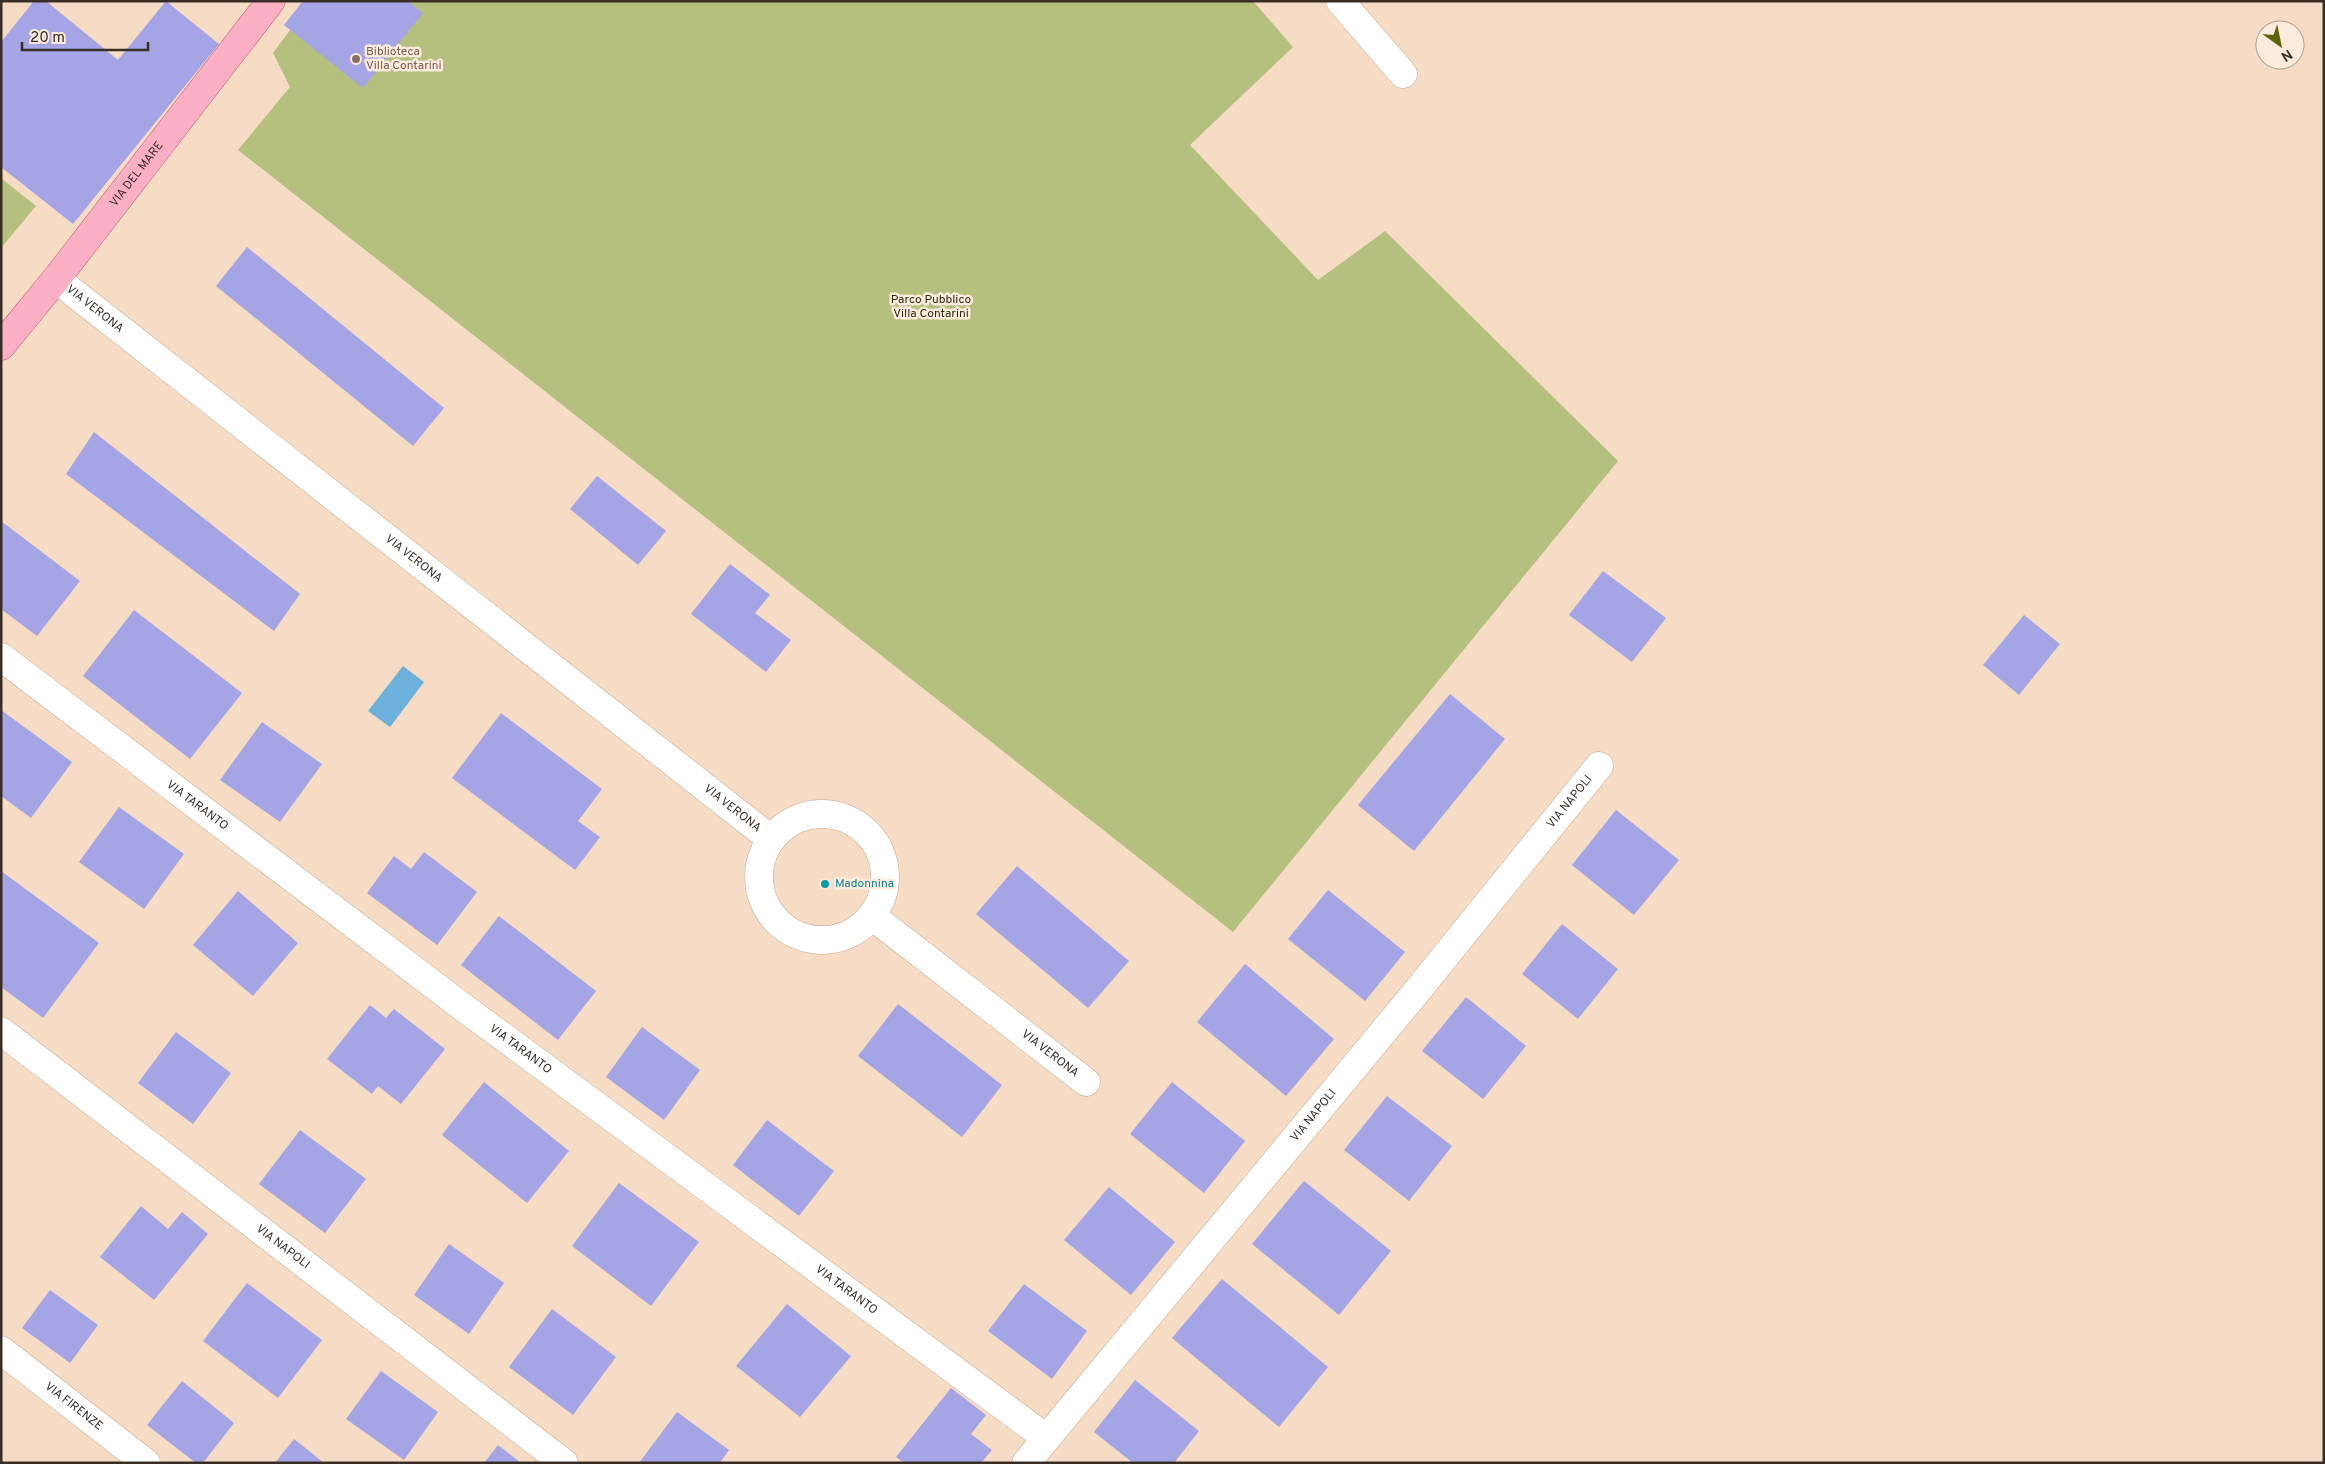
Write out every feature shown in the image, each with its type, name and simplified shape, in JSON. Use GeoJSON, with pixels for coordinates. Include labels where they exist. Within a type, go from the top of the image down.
{"type":"FeatureCollection","features":[{"type":"Feature","properties":{"kind":"main road","name":"VIA DEL MARE"},"geometry":{"type":"LineString","coordinates":[[1,346],[56,280],[271,1]]}},
{"type":"Feature","properties":{"kind":"street"},"geometry":{"type":"LineString","coordinates":[[1340,1],[1403,74]]}},
{"type":"Feature","properties":{"kind":"street","name":"VIA VERONA"},"geometry":{"type":"LineString","coordinates":[[56,280],[771,839]]}},
{"type":"Feature","properties":{"kind":"street","name":"VIA TARANTO"},"geometry":{"type":"LineString","coordinates":[[1,657],[456,1002],[1045,1437]]}},
{"type":"Feature","properties":{"kind":"street","name":"VIA NAPOLI"},"geometry":{"type":"LineString","coordinates":[[1026,1463],[1045,1437],[1413,996],[1599,766]]}},
{"type":"Feature","properties":{"kind":"street","name":"VIA VERONA"},"geometry":{"type":"LineString","coordinates":[[823,814],[843,817],[860,827],[874,841],[882,859],[885,879],[882,898],[872,916],[856,930],[836,938],[814,939],[793,933],[775,920],[763,901],[758,880],[761,858],[771,839],[786,825],[804,816],[823,814]]}},
{"type":"Feature","properties":{"kind":"street","name":"VIA VERONA"},"geometry":{"type":"LineString","coordinates":[[872,916],[1086,1082]]}},
{"type":"Feature","properties":{"kind":"street","name":"VIA NAPOLI"},"geometry":{"type":"LineString","coordinates":[[1,1031],[564,1463]]}},
{"type":"Feature","properties":{"kind":"street","name":"VIA FIRENZE"},"geometry":{"type":"LineString","coordinates":[[1,1350],[146,1463]]}},
{"type":"Feature","properties":{"kind":"green space","name":"Parco Pubblico Villa Contarini"},"geometry":{"type":"Polygon","coordinates":[[[408,1],[1253,1],[1293,47],[1190,145],[1318,280],[1385,231],[1618,461],[1233,932],[238,150],[290,87],[273,53],[290,30],[422,13],[408,1]]]}},
{"type":"Feature","properties":{"kind":"green space"},"geometry":{"type":"Polygon","coordinates":[[[1,178],[36,206],[1,248],[1,178]]]}},
{"type":"Feature","properties":{"kind":"water"},"geometry":{"type":"Polygon","coordinates":[[[403,666],[424,682],[390,727],[368,711],[403,666]]]}},
{"type":"Feature","properties":{"kind":"building"},"geometry":{"type":"Polygon","coordinates":[[[34,1],[46,1],[118,60],[166,1],[219,44],[73,224],[1,167],[1,42],[34,1]]]}},
{"type":"Feature","properties":{"kind":"building","name":"Biblioteca Villa Contarini"},"geometry":{"type":"Polygon","coordinates":[[[303,1],[408,1],[423,13],[363,88],[284,25],[303,1]]]}},
{"type":"Feature","properties":{"kind":"building"},"geometry":{"type":"Polygon","coordinates":[[[247,247],[444,408],[413,446],[216,286],[247,247]]]}},
{"type":"Feature","properties":{"kind":"building"},"geometry":{"type":"Polygon","coordinates":[[[94,432],[300,594],[274,631],[66,474],[94,432]]]}},
{"type":"Feature","properties":{"kind":"building"},"geometry":{"type":"Polygon","coordinates":[[[597,476],[666,531],[638,565],[570,509],[597,476]]]}},
{"type":"Feature","properties":{"kind":"building"},"geometry":{"type":"Polygon","coordinates":[[[1,521],[80,581],[37,636],[1,609],[1,521]]]}},
{"type":"Feature","properties":{"kind":"building"},"geometry":{"type":"Polygon","coordinates":[[[730,564],[770,595],[755,613],[791,640],[766,672],[691,614],[730,564]]]}},
{"type":"Feature","properties":{"kind":"building"},"geometry":{"type":"Polygon","coordinates":[[[1603,571],[1666,618],[1632,662],[1569,615],[1603,571]]]}},
{"type":"Feature","properties":{"kind":"building"},"geometry":{"type":"Polygon","coordinates":[[[134,610],[242,693],[190,759],[83,676],[134,610]]]}},
{"type":"Feature","properties":{"kind":"building"},"geometry":{"type":"Polygon","coordinates":[[[2024,615],[2060,644],[2019,695],[1983,665],[2024,615]]]}},
{"type":"Feature","properties":{"kind":"building"},"geometry":{"type":"Polygon","coordinates":[[[1450,694],[1505,739],[1414,851],[1358,805],[1450,694]]]}},
{"type":"Feature","properties":{"kind":"building"},"geometry":{"type":"Polygon","coordinates":[[[1,710],[72,762],[31,818],[1,796],[1,710]]]}},
{"type":"Feature","properties":{"kind":"building"},"geometry":{"type":"Polygon","coordinates":[[[501,713],[602,789],[578,821],[600,837],[575,870],[452,778],[501,713]]]}},
{"type":"Feature","properties":{"kind":"building"},"geometry":{"type":"Polygon","coordinates":[[[262,722],[322,764],[280,822],[220,780],[262,722]]]}},
{"type":"Feature","properties":{"kind":"building"},"geometry":{"type":"Polygon","coordinates":[[[119,807],[184,854],[144,909],[79,862],[119,807]]]}},
{"type":"Feature","properties":{"kind":"building"},"geometry":{"type":"Polygon","coordinates":[[[1616,810],[1679,860],[1634,915],[1572,865],[1616,810]]]}},
{"type":"Feature","properties":{"kind":"building"},"geometry":{"type":"Polygon","coordinates":[[[424,852],[477,892],[437,945],[367,893],[394,856],[411,869],[424,852]]]}},
{"type":"Feature","properties":{"kind":"building"},"geometry":{"type":"Polygon","coordinates":[[[1017,866],[1129,961],[1088,1008],[976,914],[1017,866]]]}},
{"type":"Feature","properties":{"kind":"building"},"geometry":{"type":"Polygon","coordinates":[[[1,871],[99,943],[43,1018],[1,987],[1,871]]]}},
{"type":"Feature","properties":{"kind":"building"},"geometry":{"type":"Polygon","coordinates":[[[1328,890],[1405,952],[1365,1001],[1288,939],[1328,890]]]}},
{"type":"Feature","properties":{"kind":"building"},"geometry":{"type":"Polygon","coordinates":[[[238,891],[298,943],[253,996],[193,945],[238,891]]]}},
{"type":"Feature","properties":{"kind":"building"},"geometry":{"type":"Polygon","coordinates":[[[499,916],[596,991],[558,1040],[461,965],[499,916]]]}},
{"type":"Feature","properties":{"kind":"building"},"geometry":{"type":"Polygon","coordinates":[[[1562,924],[1618,969],[1578,1019],[1522,974],[1562,924]]]}},
{"type":"Feature","properties":{"kind":"building"},"geometry":{"type":"Polygon","coordinates":[[[1245,964],[1334,1039],[1286,1096],[1197,1022],[1245,964]]]}},
{"type":"Feature","properties":{"kind":"building"},"geometry":{"type":"Polygon","coordinates":[[[1466,997],[1526,1046],[1483,1099],[1422,1051],[1466,997]]]}},
{"type":"Feature","properties":{"kind":"building"},"geometry":{"type":"Polygon","coordinates":[[[898,1004],[1002,1085],[962,1137],[858,1056],[898,1004]]]}},
{"type":"Feature","properties":{"kind":"building"},"geometry":{"type":"Polygon","coordinates":[[[370,1005],[386,1018],[394,1009],[445,1049],[401,1104],[378,1086],[372,1094],[327,1059],[370,1005]]]}},
{"type":"Feature","properties":{"kind":"building"},"geometry":{"type":"Polygon","coordinates":[[[642,1027],[700,1070],[664,1120],[606,1077],[642,1027]]]}},
{"type":"Feature","properties":{"kind":"building"},"geometry":{"type":"Polygon","coordinates":[[[176,1032],[231,1073],[193,1124],[138,1083],[176,1032]]]}},
{"type":"Feature","properties":{"kind":"building"},"geometry":{"type":"Polygon","coordinates":[[[484,1082],[569,1151],[527,1203],[442,1135],[484,1082]]]}},
{"type":"Feature","properties":{"kind":"building"},"geometry":{"type":"Polygon","coordinates":[[[1172,1082],[1245,1141],[1204,1193],[1130,1134],[1172,1082]]]}},
{"type":"Feature","properties":{"kind":"building"},"geometry":{"type":"Polygon","coordinates":[[[1387,1096],[1452,1146],[1409,1201],[1344,1150],[1387,1096]]]}},
{"type":"Feature","properties":{"kind":"building"},"geometry":{"type":"Polygon","coordinates":[[[767,1120],[834,1171],[799,1216],[733,1165],[767,1120]]]}},
{"type":"Feature","properties":{"kind":"building"},"geometry":{"type":"Polygon","coordinates":[[[300,1130],[366,1179],[325,1233],[259,1184],[300,1130]]]}},
{"type":"Feature","properties":{"kind":"building"},"geometry":{"type":"Polygon","coordinates":[[[1304,1181],[1391,1251],[1339,1315],[1252,1244],[1304,1181]]]}},
{"type":"Feature","properties":{"kind":"building"},"geometry":{"type":"Polygon","coordinates":[[[619,1183],[699,1242],[651,1306],[572,1246],[619,1183]]]}},
{"type":"Feature","properties":{"kind":"building"},"geometry":{"type":"Polygon","coordinates":[[[1109,1187],[1175,1242],[1131,1295],[1064,1240],[1109,1187]]]}},
{"type":"Feature","properties":{"kind":"building"},"geometry":{"type":"Polygon","coordinates":[[[141,1206],[168,1229],[182,1212],[208,1234],[154,1300],[100,1257],[141,1206]]]}},
{"type":"Feature","properties":{"kind":"building"},"geometry":{"type":"Polygon","coordinates":[[[449,1244],[504,1283],[469,1334],[414,1295],[449,1244]]]}},
{"type":"Feature","properties":{"kind":"building"},"geometry":{"type":"Polygon","coordinates":[[[1222,1279],[1328,1367],[1279,1427],[1172,1338],[1222,1279]]]}},
{"type":"Feature","properties":{"kind":"building"},"geometry":{"type":"Polygon","coordinates":[[[247,1283],[322,1340],[278,1398],[203,1341],[247,1283]]]}},
{"type":"Feature","properties":{"kind":"building"},"geometry":{"type":"Polygon","coordinates":[[[1024,1284],[1087,1331],[1052,1379],[988,1331],[1024,1284]]]}},
{"type":"Feature","properties":{"kind":"building"},"geometry":{"type":"Polygon","coordinates":[[[50,1290],[98,1325],[70,1363],[22,1328],[50,1290]]]}},
{"type":"Feature","properties":{"kind":"building"},"geometry":{"type":"Polygon","coordinates":[[[787,1304],[851,1356],[800,1417],[736,1366],[787,1304]]]}},
{"type":"Feature","properties":{"kind":"building"},"geometry":{"type":"Polygon","coordinates":[[[552,1309],[616,1357],[573,1415],[509,1367],[552,1309]]]}},
{"type":"Feature","properties":{"kind":"building"},"geometry":{"type":"Polygon","coordinates":[[[381,1371],[438,1412],[404,1460],[346,1419],[381,1371]]]}},
{"type":"Feature","properties":{"kind":"building"},"geometry":{"type":"Polygon","coordinates":[[[1135,1380],[1199,1431],[1174,1463],[1133,1463],[1094,1432],[1135,1380]]]}},
{"type":"Feature","properties":{"kind":"building"},"geometry":{"type":"Polygon","coordinates":[[[182,1381],[234,1423],[203,1463],[196,1463],[147,1425],[182,1381]]]}},
{"type":"Feature","properties":{"kind":"building"},"geometry":{"type":"Polygon","coordinates":[[[951,1388],[986,1415],[971,1434],[992,1450],[981,1463],[904,1463],[896,1457],[951,1388]]]}},
{"type":"Feature","properties":{"kind":"building"},"geometry":{"type":"Polygon","coordinates":[[[677,1412],[729,1450],[720,1463],[639,1463],[677,1412]]]}},
{"type":"Feature","properties":{"kind":"building"},"geometry":{"type":"Polygon","coordinates":[[[294,1439],[324,1463],[275,1463],[294,1439]]]}},
{"type":"Feature","properties":{"kind":"building"},"geometry":{"type":"Polygon","coordinates":[[[498,1445],[521,1463],[484,1463],[498,1445]]]}},
{"type":"Feature","properties":{"kind":"place","name":"Biblioteca Villa Contarini"},"geometry":{"type":"Point","coordinates":[356,59]}},
{"type":"Feature","properties":{"kind":"place","name":"Madonnina"},"geometry":{"type":"Point","coordinates":[825,884]}}]}
